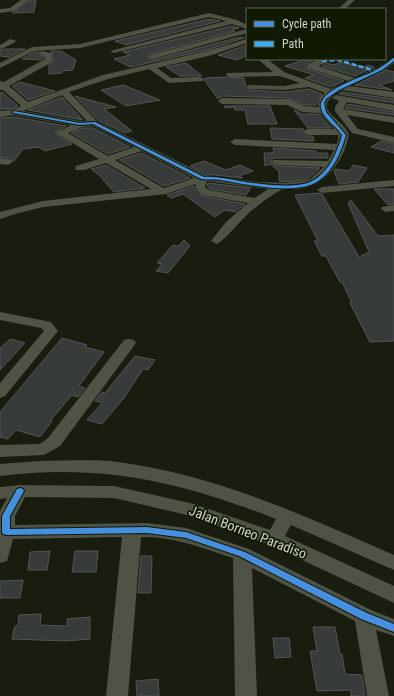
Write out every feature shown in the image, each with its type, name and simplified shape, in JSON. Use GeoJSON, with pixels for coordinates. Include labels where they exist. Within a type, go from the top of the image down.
{"type":"FeatureCollection","features":[{"type":"Feature","properties":{"kind":"street"},"geometry":{"type":"LineString","coordinates":[[0,11],[12,10],[25,0]]}},
{"type":"Feature","properties":{"kind":"street"},"geometry":{"type":"LineString","coordinates":[[342,8],[352,0]]}},
{"type":"Feature","properties":{"kind":"street"},"geometry":{"type":"LineString","coordinates":[[44,53],[209,15],[215,15],[246,27]]}},
{"type":"Feature","properties":{"kind":"street"},"geometry":{"type":"LineString","coordinates":[[114,51],[246,18]]}},
{"type":"Feature","properties":{"kind":"street"},"geometry":{"type":"LineString","coordinates":[[131,47],[151,56],[246,31]]}},
{"type":"Feature","properties":{"kind":"street"},"geometry":{"type":"LineString","coordinates":[[138,32],[157,41]]}},
{"type":"Feature","properties":{"kind":"street"},"geometry":{"type":"LineString","coordinates":[[0,48],[13,41]]}},
{"type":"Feature","properties":{"kind":"street"},"geometry":{"type":"LineString","coordinates":[[0,114],[14,112],[106,77],[209,53],[246,42]]}},
{"type":"Feature","properties":{"kind":"street"},"geometry":{"type":"LineString","coordinates":[[0,66],[32,49],[73,47]]}},
{"type":"Feature","properties":{"kind":"street"},"geometry":{"type":"LineString","coordinates":[[27,106],[1,86],[49,60],[48,55],[32,49]]}},
{"type":"Feature","properties":{"kind":"street"},"geometry":{"type":"LineString","coordinates":[[0,216],[12,211],[43,204],[166,191],[203,178],[214,177],[244,184],[281,186],[311,183],[322,176],[331,164],[341,147],[344,135],[324,110],[322,103],[323,98],[381,70],[390,59]]}},
{"type":"Feature","properties":{"kind":"street"},"geometry":{"type":"LineString","coordinates":[[264,60],[281,74],[309,84],[330,95],[344,100],[394,108]]}},
{"type":"Feature","properties":{"kind":"street"},"geometry":{"type":"LineString","coordinates":[[320,60],[322,61],[311,66],[356,81]]}},
{"type":"Feature","properties":{"kind":"street"},"geometry":{"type":"LineString","coordinates":[[151,67],[169,81],[200,79]]}},
{"type":"Feature","properties":{"kind":"street"},"geometry":{"type":"LineString","coordinates":[[230,75],[281,74]]}},
{"type":"Feature","properties":{"kind":"street"},"geometry":{"type":"LineString","coordinates":[[251,87],[284,88],[309,84]]}},
{"type":"Feature","properties":{"kind":"street"},"geometry":{"type":"LineString","coordinates":[[371,92],[388,86]]}},
{"type":"Feature","properties":{"kind":"street"},"geometry":{"type":"LineString","coordinates":[[344,88],[394,95]]}},
{"type":"Feature","properties":{"kind":"street"},"geometry":{"type":"LineString","coordinates":[[64,92],[94,122],[203,178]]}},
{"type":"Feature","properties":{"kind":"street"},"geometry":{"type":"LineString","coordinates":[[339,111],[339,107],[344,100]]}},
{"type":"Feature","properties":{"kind":"street"},"geometry":{"type":"LineString","coordinates":[[222,101],[289,102],[302,109],[324,110]]}},
{"type":"Feature","properties":{"kind":"street"},"geometry":{"type":"LineString","coordinates":[[339,111],[394,120]]}},
{"type":"Feature","properties":{"kind":"street"},"geometry":{"type":"LineString","coordinates":[[339,111],[355,131],[394,140]]}},
{"type":"Feature","properties":{"kind":"street"},"geometry":{"type":"LineString","coordinates":[[14,112],[80,124]]}},
{"type":"Feature","properties":{"kind":"street"},"geometry":{"type":"LineString","coordinates":[[94,122],[80,124],[61,133],[162,191]]}},
{"type":"Feature","properties":{"kind":"street"},"geometry":{"type":"LineString","coordinates":[[307,132],[343,132]]}},
{"type":"Feature","properties":{"kind":"street"},"geometry":{"type":"LineString","coordinates":[[235,142],[341,147]]}},
{"type":"Feature","properties":{"kind":"street"},"geometry":{"type":"LineString","coordinates":[[80,168],[144,147]]}},
{"type":"Feature","properties":{"kind":"street"},"geometry":{"type":"LineString","coordinates":[[277,162],[331,164]]}},
{"type":"Feature","properties":{"kind":"street"},"geometry":{"type":"LineString","coordinates":[[203,178],[200,188],[206,193],[258,202]]}},
{"type":"Feature","properties":{"kind":"street"},"geometry":{"type":"LineString","coordinates":[[322,190],[394,183]]}},
{"type":"Feature","properties":{"kind":"street"},"geometry":{"type":"LineString","coordinates":[[216,241],[226,227],[281,186]]}},
{"type":"Feature","properties":{"kind":"street"},"geometry":{"type":"LineString","coordinates":[[0,316],[46,325],[51,331],[0,393]]}},
{"type":"Feature","properties":{"kind":"street"},"geometry":{"type":"LineString","coordinates":[[0,451],[44,449],[54,442],[129,343]]}},
{"type":"Feature","properties":{"kind":"street"},"geometry":{"type":"LineString","coordinates":[[0,470],[19,467],[116,468],[183,481],[243,499],[394,563]]}},
{"type":"Feature","properties":{"kind":"street"},"geometry":{"type":"LineString","coordinates":[[0,556],[6,516],[20,491]]}},
{"type":"Feature","properties":{"kind":"street","name":"Jalan Borneo Paradiso"},"geometry":{"type":"LineString","coordinates":[[0,493],[20,491],[114,492],[194,510],[274,539],[394,595]]}},
{"type":"Feature","properties":{"kind":"street"},"geometry":{"type":"LineString","coordinates":[[274,539],[286,516]]}},
{"type":"Feature","properties":{"kind":"street"},"geometry":{"type":"LineString","coordinates":[[117,696],[132,531]]}},
{"type":"Feature","properties":{"kind":"street"},"geometry":{"type":"LineString","coordinates":[[3,532],[161,531],[186,535],[242,554],[364,616],[394,628]]}},
{"type":"Feature","properties":{"kind":"street"},"geometry":{"type":"LineString","coordinates":[[242,554],[246,696]]}},
{"type":"Feature","properties":{"kind":"street"},"geometry":{"type":"LineString","coordinates":[[364,616],[378,696]]}},
{"type":"Feature","properties":{"kind":"building"},"geometry":{"type":"Polygon","coordinates":[[[29,0],[36,0],[34,12],[12,13],[29,0]]]}},
{"type":"Feature","properties":{"kind":"building"},"geometry":{"type":"Polygon","coordinates":[[[209,19],[220,21],[126,45],[115,41],[209,19]]]}},
{"type":"Feature","properties":{"kind":"building"},"geometry":{"type":"Polygon","coordinates":[[[232,26],[239,28],[232,29],[235,31],[150,54],[148,57],[153,60],[240,37],[244,38],[207,50],[130,67],[114,59],[130,55],[123,52],[232,26]]]}},
{"type":"Feature","properties":{"kind":"building"},"geometry":{"type":"Polygon","coordinates":[[[246,45],[246,56],[237,60],[218,55],[246,45]]]}},
{"type":"Feature","properties":{"kind":"building"},"geometry":{"type":"Polygon","coordinates":[[[6,49],[25,49],[9,57],[0,56],[0,51],[6,49]]]}},
{"type":"Feature","properties":{"kind":"building"},"geometry":{"type":"Polygon","coordinates":[[[51,51],[61,51],[76,60],[73,70],[49,74],[49,65],[53,62],[51,51]]]}},
{"type":"Feature","properties":{"kind":"building"},"geometry":{"type":"Polygon","coordinates":[[[34,52],[39,52],[43,59],[22,59],[34,52]]]}},
{"type":"Feature","properties":{"kind":"building"},"geometry":{"type":"Polygon","coordinates":[[[304,60],[313,60],[306,64],[308,69],[344,81],[331,87],[305,78],[314,75],[285,66],[304,60]]]}},
{"type":"Feature","properties":{"kind":"building"},"geometry":{"type":"Polygon","coordinates":[[[341,62],[364,67],[368,65],[374,67],[355,76],[322,66],[326,63],[334,65],[341,62]]]}},
{"type":"Feature","properties":{"kind":"building"},"geometry":{"type":"Polygon","coordinates":[[[186,63],[202,76],[180,76],[166,67],[186,63]]]}},
{"type":"Feature","properties":{"kind":"building"},"geometry":{"type":"Polygon","coordinates":[[[387,70],[394,72],[394,81],[379,85],[392,90],[355,85],[387,70]]]}},
{"type":"Feature","properties":{"kind":"building"},"geometry":{"type":"Polygon","coordinates":[[[205,78],[244,78],[246,87],[251,90],[284,92],[309,89],[322,94],[316,105],[304,105],[289,98],[222,96],[218,99],[205,81],[205,78]]]}},
{"type":"Feature","properties":{"kind":"building"},"geometry":{"type":"Polygon","coordinates":[[[20,82],[55,91],[28,100],[12,86],[20,82]]]}},
{"type":"Feature","properties":{"kind":"building"},"geometry":{"type":"Polygon","coordinates":[[[123,85],[160,100],[126,106],[101,90],[123,85]]]}},
{"type":"Feature","properties":{"kind":"building"},"geometry":{"type":"Polygon","coordinates":[[[2,92],[18,106],[12,109],[0,109],[0,93],[2,92]]]}},
{"type":"Feature","properties":{"kind":"building"},"geometry":{"type":"Polygon","coordinates":[[[342,92],[394,99],[394,103],[339,94],[342,92]]]}},
{"type":"Feature","properties":{"kind":"building"},"geometry":{"type":"Polygon","coordinates":[[[75,96],[116,107],[104,109],[132,131],[125,133],[98,120],[75,96]]]}},
{"type":"Feature","properties":{"kind":"building"},"geometry":{"type":"Polygon","coordinates":[[[62,97],[83,120],[28,110],[62,97]]]}},
{"type":"Feature","properties":{"kind":"building"},"geometry":{"type":"Polygon","coordinates":[[[348,104],[394,112],[394,115],[345,108],[348,104]]]}},
{"type":"Feature","properties":{"kind":"building"},"geometry":{"type":"Polygon","coordinates":[[[224,106],[270,106],[277,124],[248,124],[245,110],[235,110],[234,107],[225,108],[224,106]]]}},
{"type":"Feature","properties":{"kind":"building"},"geometry":{"type":"Polygon","coordinates":[[[294,110],[302,114],[319,114],[331,128],[308,128],[294,110]]]}},
{"type":"Feature","properties":{"kind":"building"},"geometry":{"type":"Polygon","coordinates":[[[14,117],[66,126],[55,133],[72,144],[45,151],[39,147],[23,149],[14,161],[12,159],[0,157],[0,118],[14,117]]]}},
{"type":"Feature","properties":{"kind":"building"},"geometry":{"type":"Polygon","coordinates":[[[82,128],[93,128],[130,147],[108,154],[71,133],[82,128]]]}},
{"type":"Feature","properties":{"kind":"building"},"geometry":{"type":"Polygon","coordinates":[[[270,128],[304,129],[301,133],[306,136],[313,136],[314,141],[272,139],[270,128]]]}},
{"type":"Feature","properties":{"kind":"building"},"geometry":{"type":"Polygon","coordinates":[[[381,141],[394,144],[394,153],[371,147],[381,141]]]}},
{"type":"Feature","properties":{"kind":"building"},"geometry":{"type":"Polygon","coordinates":[[[273,148],[328,153],[328,158],[273,158],[271,162],[277,166],[320,168],[308,179],[289,182],[279,181],[279,171],[270,164],[265,166],[264,153],[274,153],[273,148]]]}},
{"type":"Feature","properties":{"kind":"building"},"geometry":{"type":"Polygon","coordinates":[[[142,153],[190,178],[164,186],[119,160],[142,153]]]}},
{"type":"Feature","properties":{"kind":"building"},"geometry":{"type":"Polygon","coordinates":[[[204,161],[226,170],[240,165],[253,171],[239,176],[243,178],[205,174],[190,166],[204,161]]]}},
{"type":"Feature","properties":{"kind":"building"},"geometry":{"type":"Polygon","coordinates":[[[106,165],[145,188],[114,192],[99,175],[91,169],[106,165]]]}},
{"type":"Feature","properties":{"kind":"building"},"geometry":{"type":"Polygon","coordinates":[[[353,165],[367,168],[358,182],[339,184],[334,171],[335,169],[349,171],[353,165]]]}},
{"type":"Feature","properties":{"kind":"building"},"geometry":{"type":"Polygon","coordinates":[[[208,183],[251,188],[246,195],[210,189],[207,186],[208,183]]]}},
{"type":"Feature","properties":{"kind":"building"},"geometry":{"type":"Polygon","coordinates":[[[194,186],[194,189],[202,196],[245,204],[235,212],[225,210],[215,217],[183,194],[172,198],[167,195],[194,186]]]}},
{"type":"Feature","properties":{"kind":"building"},"geometry":{"type":"Polygon","coordinates":[[[374,189],[394,189],[394,204],[388,205],[374,189]]]}},
{"type":"Feature","properties":{"kind":"building"},"geometry":{"type":"Polygon","coordinates":[[[322,194],[359,257],[369,252],[348,203],[351,200],[378,236],[394,235],[394,341],[370,342],[350,303],[352,303],[342,282],[340,282],[326,256],[322,256],[314,241],[318,241],[295,195],[322,194]]]}},
{"type":"Feature","properties":{"kind":"building"},"geometry":{"type":"Polygon","coordinates":[[[184,240],[190,246],[168,273],[156,271],[162,264],[157,263],[173,245],[178,246],[184,240]]]}},
{"type":"Feature","properties":{"kind":"building"},"geometry":{"type":"Polygon","coordinates":[[[62,338],[87,345],[85,347],[104,352],[79,386],[85,388],[78,397],[72,395],[50,421],[52,421],[40,437],[16,430],[8,439],[0,437],[0,412],[62,338]]]}},
{"type":"Feature","properties":{"kind":"building"},"geometry":{"type":"Polygon","coordinates":[[[10,339],[25,343],[0,370],[0,348],[10,339]]]}},
{"type":"Feature","properties":{"kind":"building"},"geometry":{"type":"Polygon","coordinates":[[[135,356],[155,360],[148,370],[143,369],[124,398],[102,424],[87,420],[102,403],[95,401],[102,392],[105,393],[135,356]]]}},
{"type":"Feature","properties":{"kind":"building"},"geometry":{"type":"Polygon","coordinates":[[[50,551],[47,570],[28,570],[30,552],[50,551]]]}},
{"type":"Feature","properties":{"kind":"building"},"geometry":{"type":"Polygon","coordinates":[[[75,551],[98,551],[96,572],[72,572],[75,551]]]}},
{"type":"Feature","properties":{"kind":"building"},"geometry":{"type":"Polygon","coordinates":[[[141,556],[152,556],[151,593],[138,593],[141,556]]]}},
{"type":"Feature","properties":{"kind":"building"},"geometry":{"type":"Polygon","coordinates":[[[23,580],[20,598],[0,598],[0,581],[23,580]]]}},
{"type":"Feature","properties":{"kind":"building"},"geometry":{"type":"Polygon","coordinates":[[[41,614],[40,625],[67,626],[67,619],[90,617],[90,639],[66,641],[12,639],[15,626],[18,626],[19,615],[41,614]]]}},
{"type":"Feature","properties":{"kind":"building"},"geometry":{"type":"Polygon","coordinates":[[[313,627],[335,627],[340,654],[342,654],[345,674],[362,675],[365,696],[351,696],[351,690],[317,691],[310,651],[317,651],[313,627]]]}},
{"type":"Feature","properties":{"kind":"building"},"geometry":{"type":"Polygon","coordinates":[[[273,638],[289,638],[291,657],[275,658],[273,638]]]}},
{"type":"Feature","properties":{"kind":"building"},"geometry":{"type":"Polygon","coordinates":[[[158,679],[159,696],[137,696],[136,681],[158,679]]]}},
{"type":"Feature","properties":{"kind":"marked path"},"geometry":{"type":"LineString","coordinates":[[322,61],[338,60],[376,71]]}},
{"type":"Feature","properties":{"kind":"cycle path"},"geometry":{"type":"LineString","coordinates":[[14,112],[80,124],[94,123],[203,178],[268,186],[298,186],[313,182],[319,178],[333,162],[342,142],[344,135],[324,112],[322,107],[324,98],[337,89],[374,73],[394,59]]}},
{"type":"Feature","properties":{"kind":"cycle path"},"geometry":{"type":"LineString","coordinates":[[20,491],[6,516],[6,532],[147,530],[186,535],[242,554],[364,616],[394,628]]}}]}
